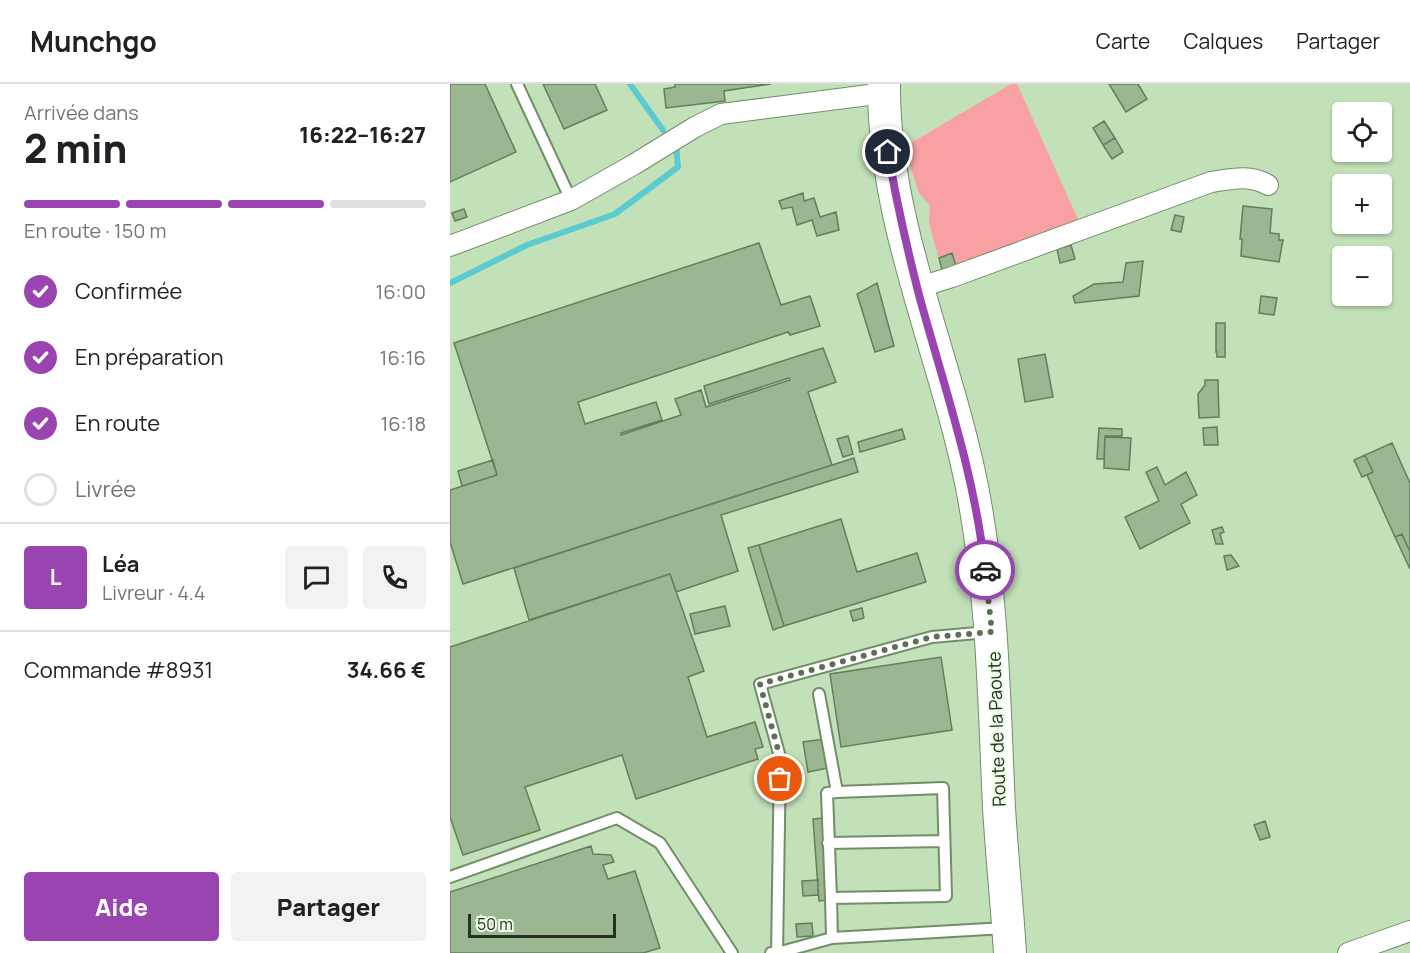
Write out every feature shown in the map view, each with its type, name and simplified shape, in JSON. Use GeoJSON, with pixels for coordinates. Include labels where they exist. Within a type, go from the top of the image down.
{"type":"FeatureCollection","features":[{"type":"Feature","properties":{"kind":"main road","name":"Route de la Paoute"},"geometry":{"type":"LineString","coordinates":[[884,88],[888,152],[896,199],[917,288],[958,427],[972,486],[985,565],[992,632],[999,808],[1009,941]]}},
{"type":"Feature","properties":{"kind":"street"},"geometry":{"type":"LineString","coordinates":[[450,246],[571,200],[721,114],[884,88]]}},
{"type":"Feature","properties":{"kind":"street"},"geometry":{"type":"LineString","coordinates":[[917,288],[1210,182],[1247,178],[1258,179],[1268,185]]}},
{"type":"Feature","properties":{"kind":"street"},"geometry":{"type":"LineString","coordinates":[[1348,953],[1410,931]]}},
{"type":"Feature","properties":{"kind":"lane"},"geometry":{"type":"LineString","coordinates":[[517,84],[571,200]]}},
{"type":"Feature","properties":{"kind":"lane"},"geometry":{"type":"LineString","coordinates":[[777,953],[780,757],[760,684],[932,637],[992,632]]}},
{"type":"Feature","properties":{"kind":"lane"},"geometry":{"type":"LineString","coordinates":[[819,694],[837,792]]}},
{"type":"Feature","properties":{"kind":"lane"},"geometry":{"type":"LineString","coordinates":[[831,898],[946,896],[943,788],[827,793],[832,938]]}},
{"type":"Feature","properties":{"kind":"lane"},"geometry":{"type":"LineString","coordinates":[[450,876],[617,818],[660,843],[732,953]]}},
{"type":"Feature","properties":{"kind":"lane"},"geometry":{"type":"LineString","coordinates":[[828,843],[944,841]]}},
{"type":"Feature","properties":{"kind":"lane"},"geometry":{"type":"LineString","coordinates":[[771,953],[832,938],[1009,941]]}},
{"type":"Feature","properties":{"kind":"shaded area"},"geometry":{"type":"Polygon","coordinates":[[[1011,84],[1017,84],[1082,228],[943,274],[929,223],[930,206],[919,193],[904,147],[1011,84]]]}},
{"type":"Feature","properties":{"kind":"building"},"geometry":{"type":"Polygon","coordinates":[[[450,84],[485,84],[516,152],[450,182],[450,84]]]}},
{"type":"Feature","properties":{"kind":"building"},"geometry":{"type":"Polygon","coordinates":[[[543,84],[595,84],[607,110],[564,129],[543,84]]]}},
{"type":"Feature","properties":{"kind":"building"},"geometry":{"type":"Polygon","coordinates":[[[675,84],[771,84],[724,91],[725,101],[666,108],[664,89],[675,87],[675,84]]]}},
{"type":"Feature","properties":{"kind":"building"},"geometry":{"type":"Polygon","coordinates":[[[1109,84],[1138,84],[1147,99],[1126,112],[1109,84]]]}},
{"type":"Feature","properties":{"kind":"building"},"geometry":{"type":"Polygon","coordinates":[[[1104,121],[1115,138],[1103,145],[1093,128],[1104,121]]]}},
{"type":"Feature","properties":{"kind":"building"},"geometry":{"type":"Polygon","coordinates":[[[1115,138],[1123,152],[1112,159],[1103,145],[1115,138]]]}},
{"type":"Feature","properties":{"kind":"building"},"geometry":{"type":"Polygon","coordinates":[[[803,193],[804,201],[814,198],[820,217],[836,212],[839,230],[817,236],[812,220],[797,225],[792,207],[782,209],[779,201],[803,193]]]}},
{"type":"Feature","properties":{"kind":"building"},"geometry":{"type":"Polygon","coordinates":[[[1243,206],[1272,209],[1270,233],[1279,234],[1279,240],[1283,240],[1279,262],[1241,256],[1243,206]]]}},
{"type":"Feature","properties":{"kind":"building"},"geometry":{"type":"Polygon","coordinates":[[[464,209],[467,217],[455,221],[452,213],[464,209]]]}},
{"type":"Feature","properties":{"kind":"building"},"geometry":{"type":"Polygon","coordinates":[[[1175,215],[1184,217],[1181,232],[1171,230],[1175,215]]]}},
{"type":"Feature","properties":{"kind":"building"},"geometry":{"type":"Polygon","coordinates":[[[759,243],[781,305],[810,296],[820,326],[790,335],[788,332],[578,402],[585,424],[656,402],[662,420],[621,433],[621,435],[681,415],[675,399],[701,390],[706,407],[790,380],[789,378],[709,404],[704,386],[823,348],[836,382],[808,392],[832,465],[463,584],[450,542],[450,490],[497,475],[454,343],[759,243]]]}},
{"type":"Feature","properties":{"kind":"building"},"geometry":{"type":"Polygon","coordinates":[[[1071,245],[1075,259],[1060,263],[1057,249],[1071,245]]]}},
{"type":"Feature","properties":{"kind":"building"},"geometry":{"type":"Polygon","coordinates":[[[952,253],[957,269],[943,274],[939,258],[952,253]]]}},
{"type":"Feature","properties":{"kind":"building"},"geometry":{"type":"Polygon","coordinates":[[[1143,261],[1139,296],[1075,303],[1073,296],[1094,284],[1123,282],[1126,263],[1143,261]]]}},
{"type":"Feature","properties":{"kind":"building"},"geometry":{"type":"Polygon","coordinates":[[[877,283],[894,346],[875,352],[857,294],[877,283]]]}},
{"type":"Feature","properties":{"kind":"building"},"geometry":{"type":"Polygon","coordinates":[[[1261,296],[1277,298],[1274,315],[1259,313],[1261,296]]]}},
{"type":"Feature","properties":{"kind":"building"},"geometry":{"type":"Polygon","coordinates":[[[1216,323],[1225,323],[1225,357],[1217,357],[1216,323]]]}},
{"type":"Feature","properties":{"kind":"building"},"geometry":{"type":"Polygon","coordinates":[[[1045,354],[1053,397],[1025,402],[1018,359],[1045,354]]]}},
{"type":"Feature","properties":{"kind":"building"},"geometry":{"type":"Polygon","coordinates":[[[1205,380],[1218,380],[1219,417],[1199,418],[1198,394],[1205,385],[1205,380]]]}},
{"type":"Feature","properties":{"kind":"building"},"geometry":{"type":"Polygon","coordinates":[[[1217,427],[1218,445],[1204,445],[1203,428],[1217,427]]]}},
{"type":"Feature","properties":{"kind":"building"},"geometry":{"type":"Polygon","coordinates":[[[1099,428],[1122,429],[1122,436],[1105,436],[1104,459],[1097,459],[1099,428]]]}},
{"type":"Feature","properties":{"kind":"building"},"geometry":{"type":"Polygon","coordinates":[[[902,429],[905,439],[860,452],[858,442],[902,429]]]}},
{"type":"Feature","properties":{"kind":"building"},"geometry":{"type":"Polygon","coordinates":[[[848,436],[853,454],[843,457],[837,439],[848,436]]]}},
{"type":"Feature","properties":{"kind":"building"},"geometry":{"type":"Polygon","coordinates":[[[1105,437],[1131,438],[1129,470],[1104,468],[1105,437]]]}},
{"type":"Feature","properties":{"kind":"building"},"geometry":{"type":"Polygon","coordinates":[[[1392,443],[1410,483],[1410,552],[1402,534],[1395,537],[1367,475],[1373,472],[1365,455],[1392,443]]]}},
{"type":"Feature","properties":{"kind":"building"},"geometry":{"type":"Polygon","coordinates":[[[1365,455],[1373,472],[1362,477],[1354,460],[1365,455]]]}},
{"type":"Feature","properties":{"kind":"building"},"geometry":{"type":"Polygon","coordinates":[[[854,458],[858,472],[721,515],[738,571],[676,592],[670,574],[529,620],[514,568],[854,458]]]}},
{"type":"Feature","properties":{"kind":"building"},"geometry":{"type":"Polygon","coordinates":[[[493,460],[497,475],[462,486],[458,471],[493,460]]]}},
{"type":"Feature","properties":{"kind":"building"},"geometry":{"type":"Polygon","coordinates":[[[1157,467],[1165,485],[1186,472],[1197,495],[1181,504],[1190,523],[1140,549],[1125,517],[1159,501],[1146,472],[1157,467]]]}},
{"type":"Feature","properties":{"kind":"building"},"geometry":{"type":"Polygon","coordinates":[[[841,519],[857,572],[917,553],[926,582],[784,626],[759,545],[841,519]]]}},
{"type":"Feature","properties":{"kind":"building"},"geometry":{"type":"Polygon","coordinates":[[[1222,527],[1224,532],[1220,534],[1223,544],[1216,544],[1212,530],[1222,527]]]}},
{"type":"Feature","properties":{"kind":"building"},"geometry":{"type":"Polygon","coordinates":[[[1402,534],[1410,552],[1410,569],[1395,537],[1402,534]]]}},
{"type":"Feature","properties":{"kind":"building"},"geometry":{"type":"Polygon","coordinates":[[[759,545],[784,626],[773,630],[748,548],[759,545]]]}},
{"type":"Feature","properties":{"kind":"building"},"geometry":{"type":"Polygon","coordinates":[[[1231,555],[1239,566],[1227,570],[1224,556],[1231,555]]]}},
{"type":"Feature","properties":{"kind":"building"},"geometry":{"type":"Polygon","coordinates":[[[670,574],[704,671],[688,677],[707,737],[755,722],[763,747],[755,749],[758,759],[636,799],[622,755],[525,787],[540,830],[463,855],[450,817],[450,647],[670,574]]]}},
{"type":"Feature","properties":{"kind":"building"},"geometry":{"type":"Polygon","coordinates":[[[725,606],[730,626],[695,634],[690,614],[725,606]]]}},
{"type":"Feature","properties":{"kind":"building"},"geometry":{"type":"Polygon","coordinates":[[[862,608],[864,618],[853,621],[850,611],[862,608]]]}},
{"type":"Feature","properties":{"kind":"building"},"geometry":{"type":"Polygon","coordinates":[[[941,657],[952,730],[841,747],[830,674],[941,657]]]}},
{"type":"Feature","properties":{"kind":"building"},"geometry":{"type":"Polygon","coordinates":[[[824,739],[828,768],[808,772],[803,742],[824,739]]]}},
{"type":"Feature","properties":{"kind":"building"},"geometry":{"type":"Polygon","coordinates":[[[823,818],[828,900],[819,901],[813,819],[823,818]]]}},
{"type":"Feature","properties":{"kind":"building"},"geometry":{"type":"Polygon","coordinates":[[[1265,821],[1270,837],[1260,840],[1254,825],[1265,821]]]}},
{"type":"Feature","properties":{"kind":"building"},"geometry":{"type":"Polygon","coordinates":[[[591,846],[593,854],[611,855],[614,862],[603,865],[608,879],[635,871],[660,948],[643,953],[450,953],[450,892],[591,846]]]}},
{"type":"Feature","properties":{"kind":"building"},"geometry":{"type":"Polygon","coordinates":[[[818,880],[818,895],[803,896],[802,881],[818,880]]]}},
{"type":"Feature","properties":{"kind":"building"},"geometry":{"type":"Polygon","coordinates":[[[812,923],[813,936],[797,937],[796,924],[812,923]]]}},
{"type":"Feature","properties":{"kind":"waterway"},"geometry":{"type":"LineString","coordinates":[[630,84],[663,130]]}},
{"type":"Feature","properties":{"kind":"waterway"},"geometry":{"type":"LineString","coordinates":[[450,283],[527,245],[615,214],[678,167],[676,145]]}},
{"type":"Feature","properties":{"kind":"way so far"},"geometry":{"type":"LineString","coordinates":[[780,779],[780,757],[760,684],[932,637],[992,632],[985,570]]}},
{"type":"Feature","properties":{"kind":"route"},"geometry":{"type":"LineString","coordinates":[[888,152],[896,199],[919,294],[958,427],[972,486],[985,570]]}}]}
